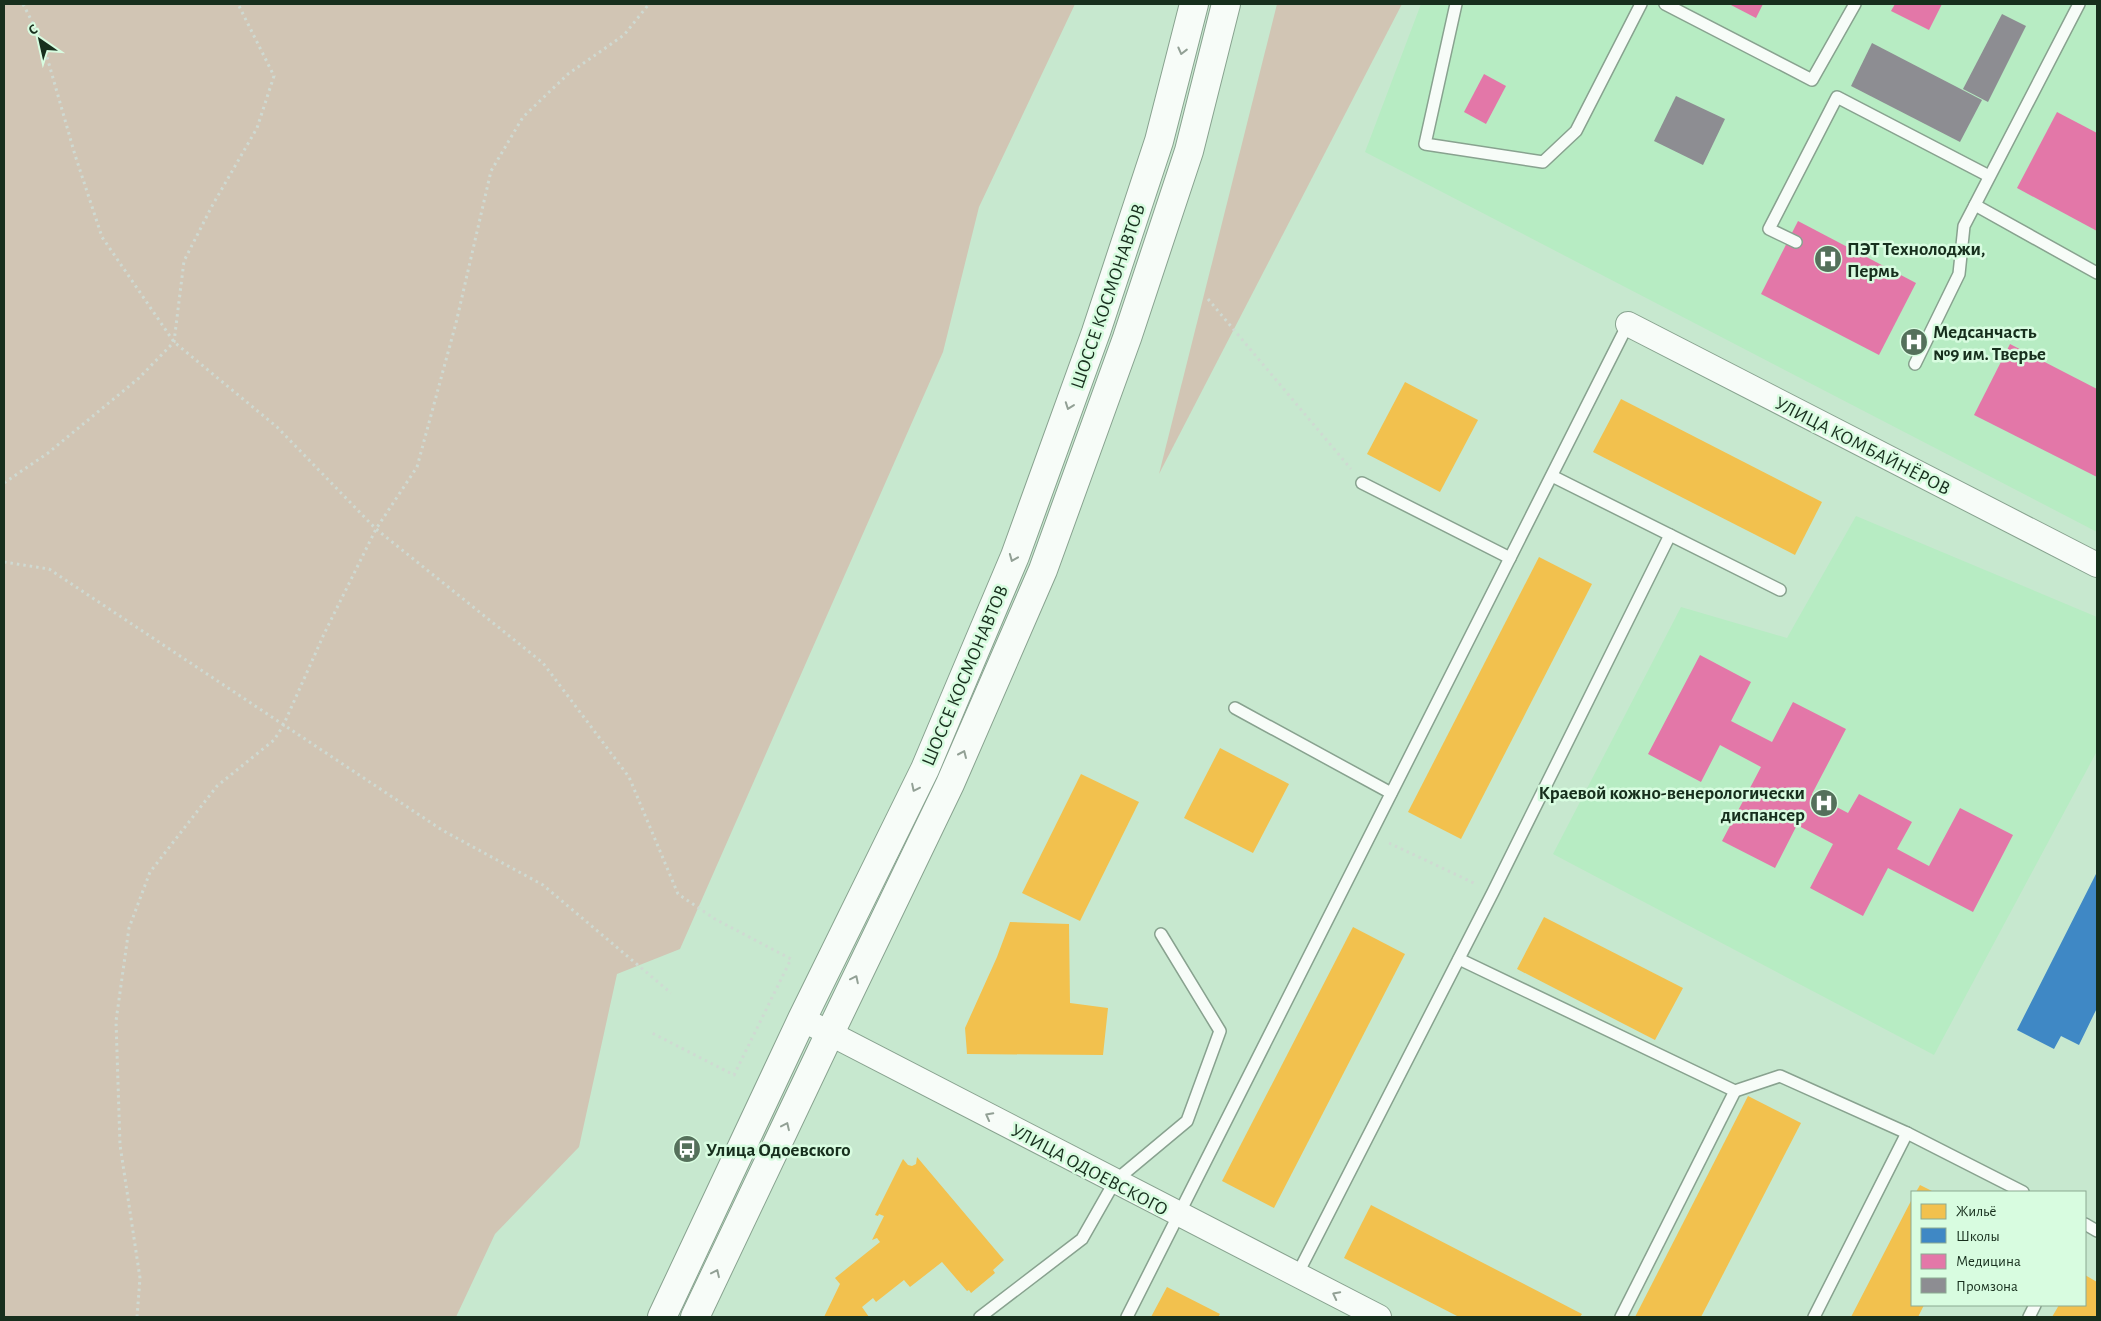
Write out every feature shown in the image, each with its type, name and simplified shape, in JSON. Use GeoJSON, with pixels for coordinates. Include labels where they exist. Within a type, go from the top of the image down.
{"type":"FeatureCollection","features":[{"type":"Feature","properties":{"kind":"main road","name":"ШОССЕ КОСМОНАВТОВ"},"geometry":{"type":"LineString","coordinates":[[662,1317],[802,1019],[925,769],[1015,556],[1096,332],[1159,141],[1194,4]]}},
{"type":"Feature","properties":{"kind":"main road","name":"ШОССЕ КОСМОНАВТОВ"},"geometry":{"type":"LineString","coordinates":[[695,1317],[950,784],[1044,570],[1127,338],[1189,150],[1226,4]]}},
{"type":"Feature","properties":{"kind":"street","name":"УЛИЦА КОМБАЙНЁРОВ"},"geometry":{"type":"LineString","coordinates":[[1628,324],[2097,565]]}},
{"type":"Feature","properties":{"kind":"street","name":"УЛИЦА ОДОЕВСКОГО"},"geometry":{"type":"LineString","coordinates":[[802,1019],[1379,1317]]}},
{"type":"Feature","properties":{"kind":"lane"},"geometry":{"type":"LineString","coordinates":[[1456,4],[1425,144],[1543,162],[1576,131],[1641,4]]}},
{"type":"Feature","properties":{"kind":"lane"},"geometry":{"type":"LineString","coordinates":[[1665,4],[1812,80],[1855,4]]}},
{"type":"Feature","properties":{"kind":"lane"},"geometry":{"type":"LineString","coordinates":[[1915,364],[1959,274],[1964,226],[2079,4]]}},
{"type":"Feature","properties":{"kind":"lane"},"geometry":{"type":"LineString","coordinates":[[1796,242],[1769,229],[1837,97],[1989,176]]}},
{"type":"Feature","properties":{"kind":"lane"},"geometry":{"type":"LineString","coordinates":[[1974,205],[2097,273]]}},
{"type":"Feature","properties":{"kind":"lane"},"geometry":{"type":"LineString","coordinates":[[1127,1317],[1628,324]]}},
{"type":"Feature","properties":{"kind":"lane"},"geometry":{"type":"LineString","coordinates":[[1552,476],[1780,590]]}},
{"type":"Feature","properties":{"kind":"lane"},"geometry":{"type":"LineString","coordinates":[[1362,483],[1510,558]]}},
{"type":"Feature","properties":{"kind":"lane"},"geometry":{"type":"LineString","coordinates":[[1296,1275],[1493,892],[1670,535]]}},
{"type":"Feature","properties":{"kind":"lane"},"geometry":{"type":"LineString","coordinates":[[1236,708],[1391,793]]}},
{"type":"Feature","properties":{"kind":"lane"},"geometry":{"type":"LineString","coordinates":[[980,1317],[1082,1238],[1115,1181],[1187,1121],[1220,1030],[1160,934]]}},
{"type":"Feature","properties":{"kind":"lane"},"geometry":{"type":"LineString","coordinates":[[1459,959],[1735,1091],[1780,1076],[1907,1133],[2021,1191]]}},
{"type":"Feature","properties":{"kind":"lane"},"geometry":{"type":"LineString","coordinates":[[1621,1317],[1735,1091]]}},
{"type":"Feature","properties":{"kind":"lane"},"geometry":{"type":"LineString","coordinates":[[1814,1317],[1907,1133]]}},
{"type":"Feature","properties":{"kind":"lane"},"geometry":{"type":"LineString","coordinates":[[2086,1225],[2097,1231]]}},
{"type":"Feature","properties":{"kind":"path"},"geometry":{"type":"LineString","coordinates":[[24,4],[42,43],[75,155],[102,237],[174,342],[277,427],[376,529],[542,663],[629,777],[678,894],[715,919],[791,959],[734,1075],[652,1033]]}},
{"type":"Feature","properties":{"kind":"path"},"geometry":{"type":"LineString","coordinates":[[4,483],[48,453],[138,378],[174,342],[184,261],[212,206],[257,128],[274,76],[238,4]]}},
{"type":"Feature","properties":{"kind":"path"},"geometry":{"type":"LineString","coordinates":[[137,1317],[140,1278],[120,1145],[116,1021],[129,928],[150,872],[217,786],[274,740],[283,726],[324,634],[376,529],[417,467],[456,323],[491,171],[523,117],[568,74],[624,35],[649,4]]}},
{"type":"Feature","properties":{"kind":"path"},"geometry":{"type":"LineString","coordinates":[[1208,299],[1362,483]]}},
{"type":"Feature","properties":{"kind":"path"},"geometry":{"type":"LineString","coordinates":[[4,562],[50,569],[283,726],[442,830],[543,885],[671,993]]}},
{"type":"Feature","properties":{"kind":"path"},"geometry":{"type":"LineString","coordinates":[[1371,834],[1493,892]]}},
{"type":"Feature","properties":{"kind":"shaded area"},"geometry":{"type":"Polygon","coordinates":[[[4,4],[1075,4],[979,207],[943,352],[680,949],[617,974],[579,1147],[495,1234],[456,1317],[4,1317],[4,4]]]}},
{"type":"Feature","properties":{"kind":"shaded area"},"geometry":{"type":"Polygon","coordinates":[[[1277,4],[1402,4],[1159,474],[1277,4]]]}},
{"type":"Feature","properties":{"kind":"shaded area","name":"Медсанчасть №9 им. Тверье"},"geometry":{"type":"Polygon","coordinates":[[[1421,4],[2097,4],[2097,532],[1365,152],[1421,4]]]}},
{"type":"Feature","properties":{"kind":"shaded area","name":"Краевой кожно-венерологически диспансер"},"geometry":{"type":"Polygon","coordinates":[[[1856,516],[2097,617],[2097,751],[1934,1055],[1553,854],[1681,607],[1787,638],[1856,516]]]}},
{"type":"Feature","properties":{"kind":"building: Жильё"},"geometry":{"type":"Polygon","coordinates":[[[1405,382],[1478,420],[1440,492],[1367,454],[1405,382]]]}},
{"type":"Feature","properties":{"kind":"building: Жильё"},"geometry":{"type":"Polygon","coordinates":[[[1621,399],[1822,502],[1795,555],[1593,452],[1621,399]]]}},
{"type":"Feature","properties":{"kind":"building: Жильё"},"geometry":{"type":"Polygon","coordinates":[[[1539,557],[1592,584],[1461,839],[1408,812],[1539,557]]]}},
{"type":"Feature","properties":{"kind":"building: Жильё"},"geometry":{"type":"Polygon","coordinates":[[[1220,748],[1289,784],[1253,853],[1184,818],[1220,748]]]}},
{"type":"Feature","properties":{"kind":"building: Жильё"},"geometry":{"type":"Polygon","coordinates":[[[1081,774],[1139,802],[1080,921],[1022,893],[1081,774]]]}},
{"type":"Feature","properties":{"kind":"building: Жильё"},"geometry":{"type":"Polygon","coordinates":[[[1544,917],[1683,988],[1655,1040],[1517,969],[1544,917]]]}},
{"type":"Feature","properties":{"kind":"building: Жильё"},"geometry":{"type":"Polygon","coordinates":[[[1010,922],[1069,924],[1070,1003],[1108,1008],[1103,1055],[967,1054],[965,1028],[997,957],[1010,922]]]}},
{"type":"Feature","properties":{"kind":"building: Жильё"},"geometry":{"type":"Polygon","coordinates":[[[1353,927],[1405,954],[1274,1208],[1222,1181],[1353,927]]]}},
{"type":"Feature","properties":{"kind":"building: Жильё"},"geometry":{"type":"Polygon","coordinates":[[[1748,1096],[1801,1123],[1701,1317],[1635,1317],[1748,1096]]]}},
{"type":"Feature","properties":{"kind":"building: Жильё"},"geometry":{"type":"Polygon","coordinates":[[[917,1157],[1004,1260],[993,1270],[995,1273],[971,1293],[969,1290],[967,1291],[942,1262],[910,1287],[904,1280],[876,1302],[873,1298],[862,1307],[869,1317],[824,1317],[840,1284],[835,1278],[880,1242],[877,1238],[872,1240],[884,1216],[875,1215],[903,1159],[908,1165],[912,1166],[916,1164],[917,1157]]]}},
{"type":"Feature","properties":{"kind":"building: Жильё"},"geometry":{"type":"Polygon","coordinates":[[[1920,1185],[1932,1191],[1917,1191],[1920,1185]]]}},
{"type":"Feature","properties":{"kind":"building: Жильё"},"geometry":{"type":"Polygon","coordinates":[[[1911,1201],[1911,1306],[1924,1306],[1918,1317],[1851,1317],[1911,1201]]]}},
{"type":"Feature","properties":{"kind":"building: Жильё"},"geometry":{"type":"Polygon","coordinates":[[[1371,1205],[1582,1314],[1580,1317],[1459,1317],[1344,1258],[1371,1205]]]}},
{"type":"Feature","properties":{"kind":"building: Жильё"},"geometry":{"type":"Polygon","coordinates":[[[2086,1276],[2097,1282],[2097,1317],[2052,1317],[2058,1306],[2086,1306],[2086,1276]]]}},
{"type":"Feature","properties":{"kind":"building: Жильё"},"geometry":{"type":"Polygon","coordinates":[[[1167,1287],[1220,1314],[1218,1317],[1151,1317],[1167,1287]]]}},
{"type":"Feature","properties":{"kind":"building: Школы"},"geometry":{"type":"Polygon","coordinates":[[[2097,872],[2097,1008],[2079,1045],[2061,1036],[2054,1049],[2017,1030],[2097,872]]]}},
{"type":"Feature","properties":{"kind":"building: Медицина"},"geometry":{"type":"Polygon","coordinates":[[[1729,4],[1763,4],[1756,18],[1729,4]]]}},
{"type":"Feature","properties":{"kind":"building: Медицина"},"geometry":{"type":"Polygon","coordinates":[[[1895,4],[1942,4],[1929,30],[1891,11],[1895,4]]]}},
{"type":"Feature","properties":{"kind":"building: Медицина"},"geometry":{"type":"Polygon","coordinates":[[[1484,74],[1506,86],[1486,124],[1464,112],[1484,74]]]}},
{"type":"Feature","properties":{"kind":"building: Медицина"},"geometry":{"type":"Polygon","coordinates":[[[2057,112],[2097,133],[2097,231],[2017,188],[2057,112]]]}},
{"type":"Feature","properties":{"kind":"building: Медицина","name":"ПЭТ Технолоджи, Пермь"},"geometry":{"type":"Polygon","coordinates":[[[1798,221],[1916,283],[1879,355],[1761,294],[1798,221]]]}},
{"type":"Feature","properties":{"kind":"building: Медицина"},"geometry":{"type":"Polygon","coordinates":[[[2010,344],[2097,389],[2097,477],[1974,415],[2010,344]]]}},
{"type":"Feature","properties":{"kind":"building: Медицина"},"geometry":{"type":"Polygon","coordinates":[[[1700,655],[1751,682],[1731,721],[1772,742],[1793,702],[1846,729],[1812,794],[1848,813],[1859,794],[1912,822],[1897,849],[1929,866],[1960,808],[2013,835],[1973,912],[1888,868],[1863,916],[1810,888],[1833,844],[1797,825],[1775,868],[1722,841],[1761,767],[1720,745],[1701,782],[1648,754],[1700,655]]]}},
{"type":"Feature","properties":{"kind":"building: Промзона"},"geometry":{"type":"Polygon","coordinates":[[[2002,14],[2026,26],[1988,102],[1963,89],[2002,14]]]}},
{"type":"Feature","properties":{"kind":"building: Промзона"},"geometry":{"type":"Polygon","coordinates":[[[1872,43],[1982,100],[1960,142],[1851,86],[1872,43]]]}},
{"type":"Feature","properties":{"kind":"building: Промзона"},"geometry":{"type":"Polygon","coordinates":[[[1676,96],[1725,119],[1703,165],[1654,141],[1676,96]]]}},
{"type":"Feature","properties":{"kind":"place","name":"ПЭТ Технолоджи, Пермь"},"geometry":{"type":"Point","coordinates":[1828,259]}},
{"type":"Feature","properties":{"kind":"place","name":"Медсанчасть №9 им. Тверье"},"geometry":{"type":"Point","coordinates":[1914,342]}},
{"type":"Feature","properties":{"kind":"place","name":"Краевой кожно-венерологически диспансер"},"geometry":{"type":"Point","coordinates":[1824,803]}},
{"type":"Feature","properties":{"kind":"place","name":"Улица Одоевского"},"geometry":{"type":"Point","coordinates":[687,1149]}}]}
